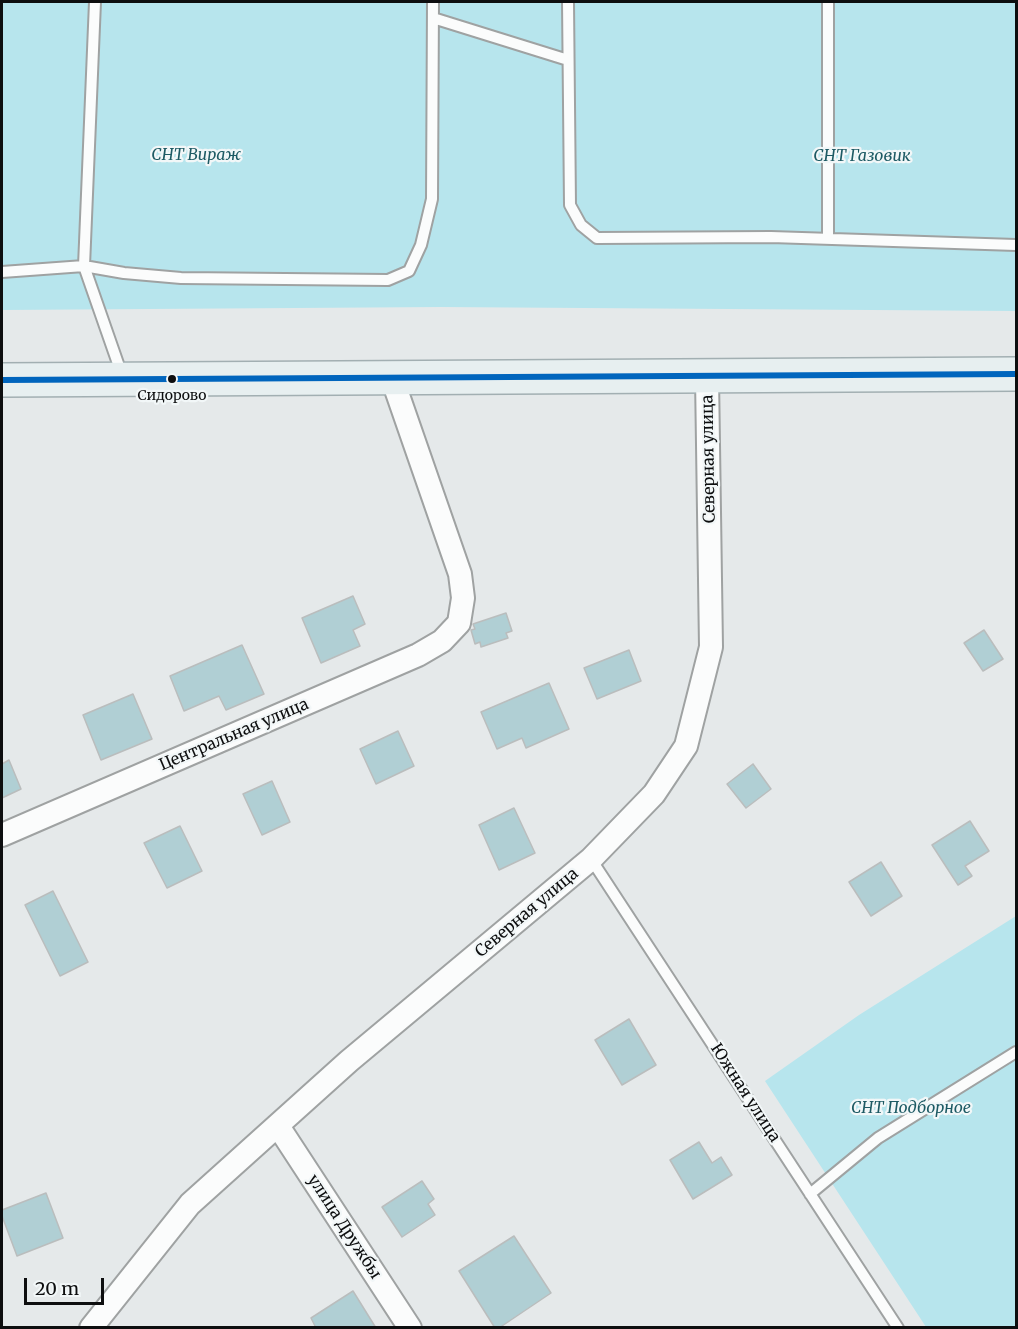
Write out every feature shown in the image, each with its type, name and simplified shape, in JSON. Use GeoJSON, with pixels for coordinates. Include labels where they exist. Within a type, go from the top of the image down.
{"type":"FeatureCollection","features":[{"type":"Feature","properties":{"kind":"main road"},"geometry":{"type":"LineString","coordinates":[[2,380],[1017,374]]}},
{"type":"Feature","properties":{"kind":"street","name":"Северная улица"},"geometry":{"type":"LineString","coordinates":[[91,1328],[190,1204],[350,1061],[591,859],[654,794],[686,746],[711,647],[707,377]]}},
{"type":"Feature","properties":{"kind":"street","name":"Центральная улица"},"geometry":{"type":"LineString","coordinates":[[2,835],[418,655],[442,641],[459,623],[463,598],[460,574],[392,378]]}},
{"type":"Feature","properties":{"kind":"street","name":"улица Дружбы"},"geometry":{"type":"LineString","coordinates":[[278,1126],[410,1328]]}},
{"type":"Feature","properties":{"kind":"lane"},"geometry":{"type":"LineString","coordinates":[[95,2],[84,266],[124,379]]}},
{"type":"Feature","properties":{"kind":"lane"},"geometry":{"type":"LineString","coordinates":[[2,272],[84,266],[124,273],[182,278],[388,280],[409,271],[421,245],[432,199],[433,2]]}},
{"type":"Feature","properties":{"kind":"lane"},"geometry":{"type":"LineString","coordinates":[[568,2],[570,205],[581,225],[597,238],[771,237],[1017,245]]}},
{"type":"Feature","properties":{"kind":"lane"},"geometry":{"type":"LineString","coordinates":[[828,2],[828,239]]}},
{"type":"Feature","properties":{"kind":"lane"},"geometry":{"type":"LineString","coordinates":[[433,18],[568,60]]}},
{"type":"Feature","properties":{"kind":"lane","name":"Южная улица"},"geometry":{"type":"LineString","coordinates":[[591,859],[898,1328]]}},
{"type":"Feature","properties":{"kind":"lane"},"geometry":{"type":"LineString","coordinates":[[810,1194],[878,1138],[1017,1052]]}},
{"type":"Feature","properties":{"kind":"green space"},"geometry":{"type":"Polygon","coordinates":[[[2,2],[1016,2],[1016,311],[441,307],[2,310],[2,2]]]}},
{"type":"Feature","properties":{"kind":"green space","name":"СНТ Подборное"},"geometry":{"type":"Polygon","coordinates":[[[1016,916],[1016,1327],[926,1327],[765,1081],[859,1015],[1016,916]]]}},
{"type":"Feature","properties":{"kind":"building"},"geometry":{"type":"Polygon","coordinates":[[[353,596],[365,624],[353,630],[360,646],[321,663],[302,618],[353,596]]]}},
{"type":"Feature","properties":{"kind":"building"},"geometry":{"type":"Polygon","coordinates":[[[506,613],[512,631],[506,633],[508,638],[481,647],[480,642],[475,644],[471,630],[475,629],[473,624],[506,613]]]}},
{"type":"Feature","properties":{"kind":"building"},"geometry":{"type":"Polygon","coordinates":[[[984,630],[1003,659],[983,671],[964,643],[984,630]]]}},
{"type":"Feature","properties":{"kind":"building"},"geometry":{"type":"Polygon","coordinates":[[[242,645],[264,694],[226,710],[219,696],[184,711],[170,676],[242,645]]]}},
{"type":"Feature","properties":{"kind":"building"},"geometry":{"type":"Polygon","coordinates":[[[629,650],[641,681],[597,699],[584,668],[629,650]]]}},
{"type":"Feature","properties":{"kind":"building"},"geometry":{"type":"Polygon","coordinates":[[[549,683],[569,729],[526,748],[522,738],[497,749],[481,712],[549,683]]]}},
{"type":"Feature","properties":{"kind":"building"},"geometry":{"type":"Polygon","coordinates":[[[133,694],[152,739],[101,760],[83,715],[133,694]]]}},
{"type":"Feature","properties":{"kind":"building"},"geometry":{"type":"Polygon","coordinates":[[[398,731],[414,766],[376,784],[360,749],[398,731]]]}},
{"type":"Feature","properties":{"kind":"building"},"geometry":{"type":"Polygon","coordinates":[[[9,760],[21,789],[2,798],[2,764],[9,760]]]}},
{"type":"Feature","properties":{"kind":"building"},"geometry":{"type":"Polygon","coordinates":[[[753,764],[771,789],[746,808],[727,784],[753,764]]]}},
{"type":"Feature","properties":{"kind":"building"},"geometry":{"type":"Polygon","coordinates":[[[272,781],[290,822],[262,835],[243,794],[272,781]]]}},
{"type":"Feature","properties":{"kind":"building"},"geometry":{"type":"Polygon","coordinates":[[[514,808],[535,853],[499,870],[479,825],[514,808]]]}},
{"type":"Feature","properties":{"kind":"building"},"geometry":{"type":"Polygon","coordinates":[[[970,821],[989,851],[965,866],[972,876],[958,885],[932,845],[970,821]]]}},
{"type":"Feature","properties":{"kind":"building"},"geometry":{"type":"Polygon","coordinates":[[[180,826],[202,871],[167,888],[144,843],[180,826]]]}},
{"type":"Feature","properties":{"kind":"building"},"geometry":{"type":"Polygon","coordinates":[[[881,862],[902,896],[871,916],[849,882],[881,862]]]}},
{"type":"Feature","properties":{"kind":"building"},"geometry":{"type":"Polygon","coordinates":[[[53,891],[88,962],[60,976],[25,905],[53,891]]]}},
{"type":"Feature","properties":{"kind":"building"},"geometry":{"type":"Polygon","coordinates":[[[629,1019],[656,1065],[622,1085],[595,1040],[629,1019]]]}},
{"type":"Feature","properties":{"kind":"building"},"geometry":{"type":"Polygon","coordinates":[[[699,1142],[712,1163],[721,1157],[732,1175],[693,1199],[670,1160],[699,1142]]]}},
{"type":"Feature","properties":{"kind":"building"},"geometry":{"type":"Polygon","coordinates":[[[422,1181],[434,1199],[428,1204],[435,1215],[402,1237],[382,1207],[422,1181]]]}},
{"type":"Feature","properties":{"kind":"building"},"geometry":{"type":"Polygon","coordinates":[[[46,1193],[63,1238],[17,1256],[2,1216],[2,1210],[46,1193]]]}},
{"type":"Feature","properties":{"kind":"building"},"geometry":{"type":"Polygon","coordinates":[[[514,1236],[551,1293],[499,1328],[495,1328],[459,1271],[514,1236]]]}},
{"type":"Feature","properties":{"kind":"building"},"geometry":{"type":"Polygon","coordinates":[[[353,1291],[376,1328],[316,1328],[311,1318],[353,1291]]]}},
{"type":"Feature","properties":{"kind":"transit line"},"geometry":{"type":"LineString","coordinates":[[2,380],[1016,374]]}},
{"type":"Feature","properties":{"kind":"place","name":"Сидорово"},"geometry":{"type":"Point","coordinates":[172,379]}},
{"type":"Feature","properties":{"kind":"park label","name":"СНТ Вираж"},"geometry":{"type":"Point","coordinates":[196,155]}},
{"type":"Feature","properties":{"kind":"park label","name":"СНТ Газовик"},"geometry":{"type":"Point","coordinates":[862,156]}}]}
